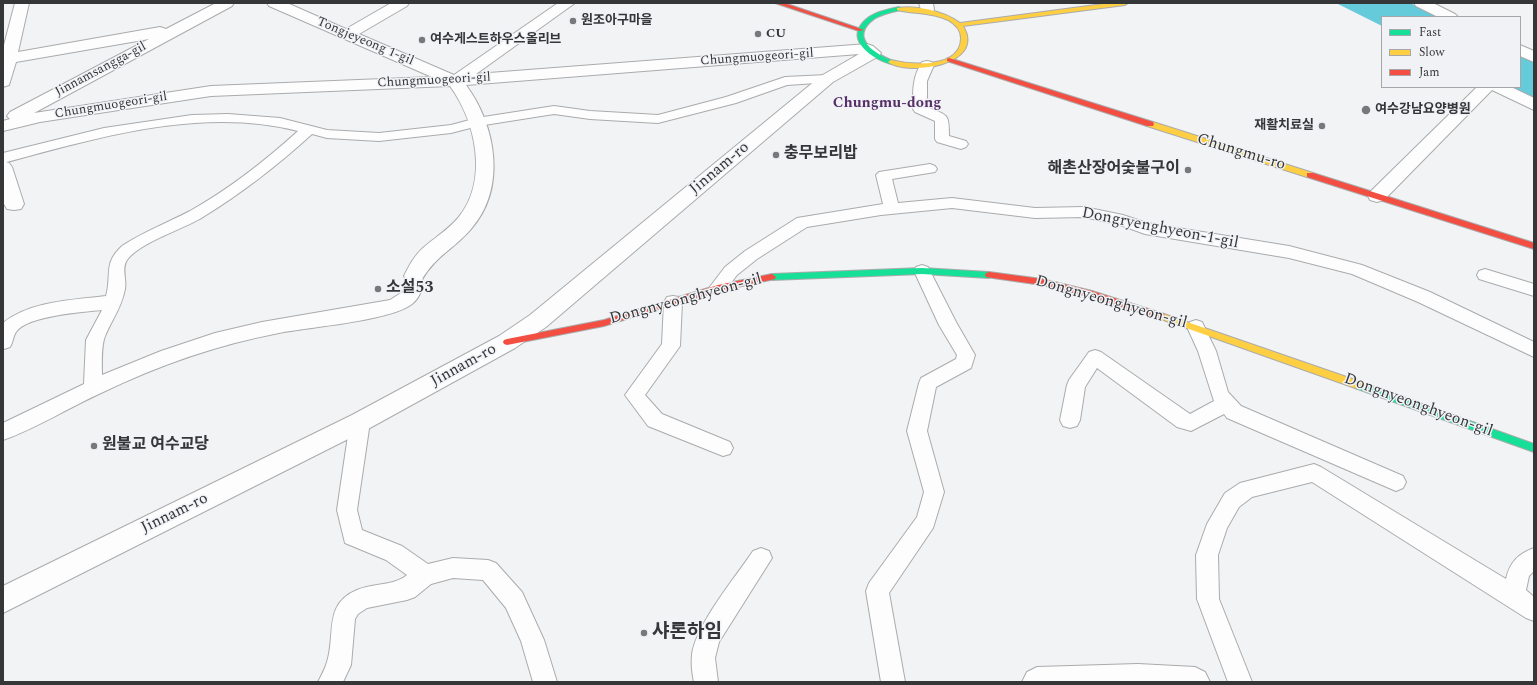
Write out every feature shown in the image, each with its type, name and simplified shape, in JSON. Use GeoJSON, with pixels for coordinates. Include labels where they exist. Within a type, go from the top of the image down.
{"type":"FeatureCollection","features":[{"type":"Feature","properties":{"kind":"street"},"geometry":{"type":"LineString","coordinates":[[3,82],[6,58],[22,3]]}},
{"type":"Feature","properties":{"kind":"street","name":"Jinnamsangga-gil"},"geometry":{"type":"LineString","coordinates":[[3,125],[227,3]]}},
{"type":"Feature","properties":{"kind":"street","name":"Tongjeyeong 1-gil"},"geometry":{"type":"LineString","coordinates":[[274,3],[455,81]]}},
{"type":"Feature","properties":{"kind":"street"},"geometry":{"type":"LineString","coordinates":[[348,34],[402,3]]}},
{"type":"Feature","properties":{"kind":"street"},"geometry":{"type":"LineString","coordinates":[[414,276],[423,260],[463,225],[475,210],[483,190],[484,164],[481,134],[464,91],[455,81],[568,3]]}},
{"type":"Feature","properties":{"kind":"street"},"geometry":{"type":"LineString","coordinates":[[778,3],[861,30]]}},
{"type":"Feature","properties":{"kind":"street"},"geometry":{"type":"LineString","coordinates":[[957,25],[1125,3]]}},
{"type":"Feature","properties":{"kind":"street"},"geometry":{"type":"LineString","coordinates":[[1421,3],[1448,16]]}},
{"type":"Feature","properties":{"kind":"street"},"geometry":{"type":"LineString","coordinates":[[926,7],[949,18],[963,32],[965,44],[962,50],[949,60],[927,66],[903,65],[886,60],[870,51],[862,42],[861,30],[867,20],[887,11],[926,7]]}},
{"type":"Feature","properties":{"kind":"street","name":"Jinnamsangga-gil"},"geometry":{"type":"LineString","coordinates":[[6,58],[177,29]]}},
{"type":"Feature","properties":{"kind":"street"},"geometry":{"type":"LineString","coordinates":[[1521,50],[1534,57]]}},
{"type":"Feature","properties":{"kind":"street","name":"Chungmuogeori-gil"},"geometry":{"type":"LineString","coordinates":[[3,125],[40,117],[211,91],[455,81],[870,51]]}},
{"type":"Feature","properties":{"kind":"street","name":"Jinnam-ro"},"geometry":{"type":"LineString","coordinates":[[3,600],[360,422],[507,342],[538,321],[827,79],[870,51]]}},
{"type":"Feature","properties":{"kind":"street","name":"Chungmu-ro"},"geometry":{"type":"LineString","coordinates":[[949,60],[1534,246]]}},
{"type":"Feature","properties":{"kind":"street"},"geometry":{"type":"LineString","coordinates":[[1377,196],[1485,88]]}},
{"type":"Feature","properties":{"kind":"street"},"geometry":{"type":"LineString","coordinates":[[1500,88],[1534,105]]}},
{"type":"Feature","properties":{"kind":"street"},"geometry":{"type":"LineString","coordinates":[[3,167],[14,204]]}},
{"type":"Feature","properties":{"kind":"street","name":"Dongnyeonghyeon-gil"},"geometry":{"type":"LineString","coordinates":[[507,342],[604,323],[718,288],[774,276],[922,272],[986,275],[1047,283],[1092,294],[1196,327],[1534,448]]}},
{"type":"Feature","properties":{"kind":"street"},"geometry":{"type":"LineString","coordinates":[[1037,682],[1138,679],[1195,682]]}},
{"type":"Feature","properties":{"kind":"lane"},"geometry":{"type":"LineString","coordinates":[[927,66],[920,81],[920,109],[942,119],[942,139],[961,144]]}},
{"type":"Feature","properties":{"kind":"lane"},"geometry":{"type":"LineString","coordinates":[[3,158],[104,132],[192,119],[228,118],[280,122],[327,134],[379,138],[451,129],[477,122],[562,110],[590,115],[658,119],[731,100],[785,81],[827,79]]}},
{"type":"Feature","properties":{"kind":"lane"},"geometry":{"type":"LineString","coordinates":[[93,388],[94,345],[100,327],[113,302],[118,281],[115,269],[116,264],[129,248],[218,201],[280,156],[308,130]]}},
{"type":"Feature","properties":{"kind":"lane"},"geometry":{"type":"LineString","coordinates":[[892,209],[884,175],[930,169]]}},
{"type":"Feature","properties":{"kind":"lane","name":"Dongryenghyeon-1-gil"},"geometry":{"type":"LineString","coordinates":[[718,288],[731,271],[750,255],[803,222],[892,209],[952,203],[1035,213],[1084,212],[1117,218],[1144,228],[1289,252],[1356,269],[1375,276],[1534,350]]}},
{"type":"Feature","properties":{"kind":"lane"},"geometry":{"type":"LineString","coordinates":[[893,682],[877,591],[926,521],[934,492],[917,431],[928,383],[965,363],[966,355],[948,325],[922,272]]}},
{"type":"Feature","properties":{"kind":"lane"},"geometry":{"type":"LineString","coordinates":[[1485,275],[1534,290]]}},
{"type":"Feature","properties":{"kind":"lane"},"geometry":{"type":"LineString","coordinates":[[3,432],[93,388],[192,347],[243,334],[382,309],[397,304],[412,295],[415,289],[414,276]]}},
{"type":"Feature","properties":{"kind":"lane"},"geometry":{"type":"LineString","coordinates":[[4,342],[8,329],[28,316],[113,302]]}},
{"type":"Feature","properties":{"kind":"lane"},"geometry":{"type":"LineString","coordinates":[[673,302],[671,346],[634,395],[655,420],[723,448]]}},
{"type":"Feature","properties":{"kind":"lane"},"geometry":{"type":"LineString","coordinates":[[1196,327],[1207,351],[1220,395],[1234,412],[1396,482]]}},
{"type":"Feature","properties":{"kind":"lane"},"geometry":{"type":"LineString","coordinates":[[1070,420],[1076,385],[1095,357],[1184,421],[1191,423],[1226,404]]}},
{"type":"Feature","properties":{"kind":"lane"},"geometry":{"type":"LineString","coordinates":[[360,422],[347,510],[353,536],[394,553],[425,575]]}},
{"type":"Feature","properties":{"kind":"lane"},"geometry":{"type":"LineString","coordinates":[[1240,682],[1208,599],[1208,555],[1218,524],[1232,500],[1247,489],[1314,473],[1526,604]]}},
{"type":"Feature","properties":{"kind":"lane"},"geometry":{"type":"LineString","coordinates":[[706,682],[702,663],[705,648],[710,635],[761,558]]}},
{"type":"Feature","properties":{"kind":"lane"},"geometry":{"type":"LineString","coordinates":[[1526,604],[1515,590],[1519,570],[1534,558]]}},
{"type":"Feature","properties":{"kind":"lane"},"geometry":{"type":"LineString","coordinates":[[330,682],[339,665],[344,617],[350,606],[363,598],[407,589],[425,575],[453,568],[488,570],[514,600],[532,640],[545,682]]}},
{"type":"Feature","properties":{"kind":"water"},"geometry":{"type":"Polygon","coordinates":[[[1336,3],[1410,3],[1437,16],[1381,16],[1381,26],[1336,3]]]}},
{"type":"Feature","properties":{"kind":"water"},"geometry":{"type":"Polygon","coordinates":[[[1521,56],[1534,62],[1534,100],[1509,88],[1521,88],[1521,56]]]}},
{"type":"Feature","properties":{"kind":"traffic: fast"},"geometry":{"type":"LineString","coordinates":[[891,62],[877,56],[867,49],[862,41],[861,32],[872,18],[884,12],[899,9]]}},
{"type":"Feature","properties":{"kind":"traffic: fast"},"geometry":{"type":"LineString","coordinates":[[772,277],[922,271],[989,275]]}},
{"type":"Feature","properties":{"kind":"traffic: fast"},"geometry":{"type":"LineString","coordinates":[[1358,385],[1534,448]]}},
{"type":"Feature","properties":{"kind":"traffic: slow"},"geometry":{"type":"LineString","coordinates":[[957,25],[1125,3]]}},
{"type":"Feature","properties":{"kind":"traffic: slow"},"geometry":{"type":"LineString","coordinates":[[891,62],[910,65],[944,62],[953,58],[960,52],[964,43],[964,33],[959,25],[951,19],[929,12],[899,9]]}},
{"type":"Feature","properties":{"kind":"traffic: slow"},"geometry":{"type":"LineString","coordinates":[[1150,124],[1310,175]]}},
{"type":"Feature","properties":{"kind":"traffic: slow"},"geometry":{"type":"LineString","coordinates":[[1161,316],[1358,385]]}},
{"type":"Feature","properties":{"kind":"traffic: jam"},"geometry":{"type":"LineString","coordinates":[[778,3],[861,30]]}},
{"type":"Feature","properties":{"kind":"traffic: jam"},"geometry":{"type":"LineString","coordinates":[[949,60],[1150,124]]}},
{"type":"Feature","properties":{"kind":"traffic: jam"},"geometry":{"type":"LineString","coordinates":[[1310,175],[1534,246]]}},
{"type":"Feature","properties":{"kind":"traffic: jam"},"geometry":{"type":"LineString","coordinates":[[989,275],[1042,282],[1092,294],[1161,316]]}},
{"type":"Feature","properties":{"kind":"traffic: jam"},"geometry":{"type":"LineString","coordinates":[[507,342],[604,323],[718,288],[772,277]]}},
{"type":"Feature","properties":{"kind":"place","name":"원조아구마을"},"geometry":{"type":"Point","coordinates":[573,21]}},
{"type":"Feature","properties":{"kind":"place","name":"CU"},"geometry":{"type":"Point","coordinates":[758,34]}},
{"type":"Feature","properties":{"kind":"place","name":"여수게스트하우스올리브"},"geometry":{"type":"Point","coordinates":[422,40]}},
{"type":"Feature","properties":{"kind":"place","name":"여수강남요양병원"},"geometry":{"type":"Point","coordinates":[1366,110]}},
{"type":"Feature","properties":{"kind":"place","name":"재활치료실"},"geometry":{"type":"Point","coordinates":[1322,126]}},
{"type":"Feature","properties":{"kind":"place","name":"충무보리밥"},"geometry":{"type":"Point","coordinates":[776,155]}},
{"type":"Feature","properties":{"kind":"place","name":"해촌산장어숯불구이"},"geometry":{"type":"Point","coordinates":[1188,170]}},
{"type":"Feature","properties":{"kind":"place","name":"소설53"},"geometry":{"type":"Point","coordinates":[378,289]}},
{"type":"Feature","properties":{"kind":"place","name":"원불교 여수교당"},"geometry":{"type":"Point","coordinates":[94,446]}},
{"type":"Feature","properties":{"kind":"place","name":"샤론하임"},"geometry":{"type":"Point","coordinates":[644,633]}},
{"type":"Feature","properties":{"kind":"district","name":"Chungmu-dong"},"geometry":{"type":"Point","coordinates":[887,104]}}]}
